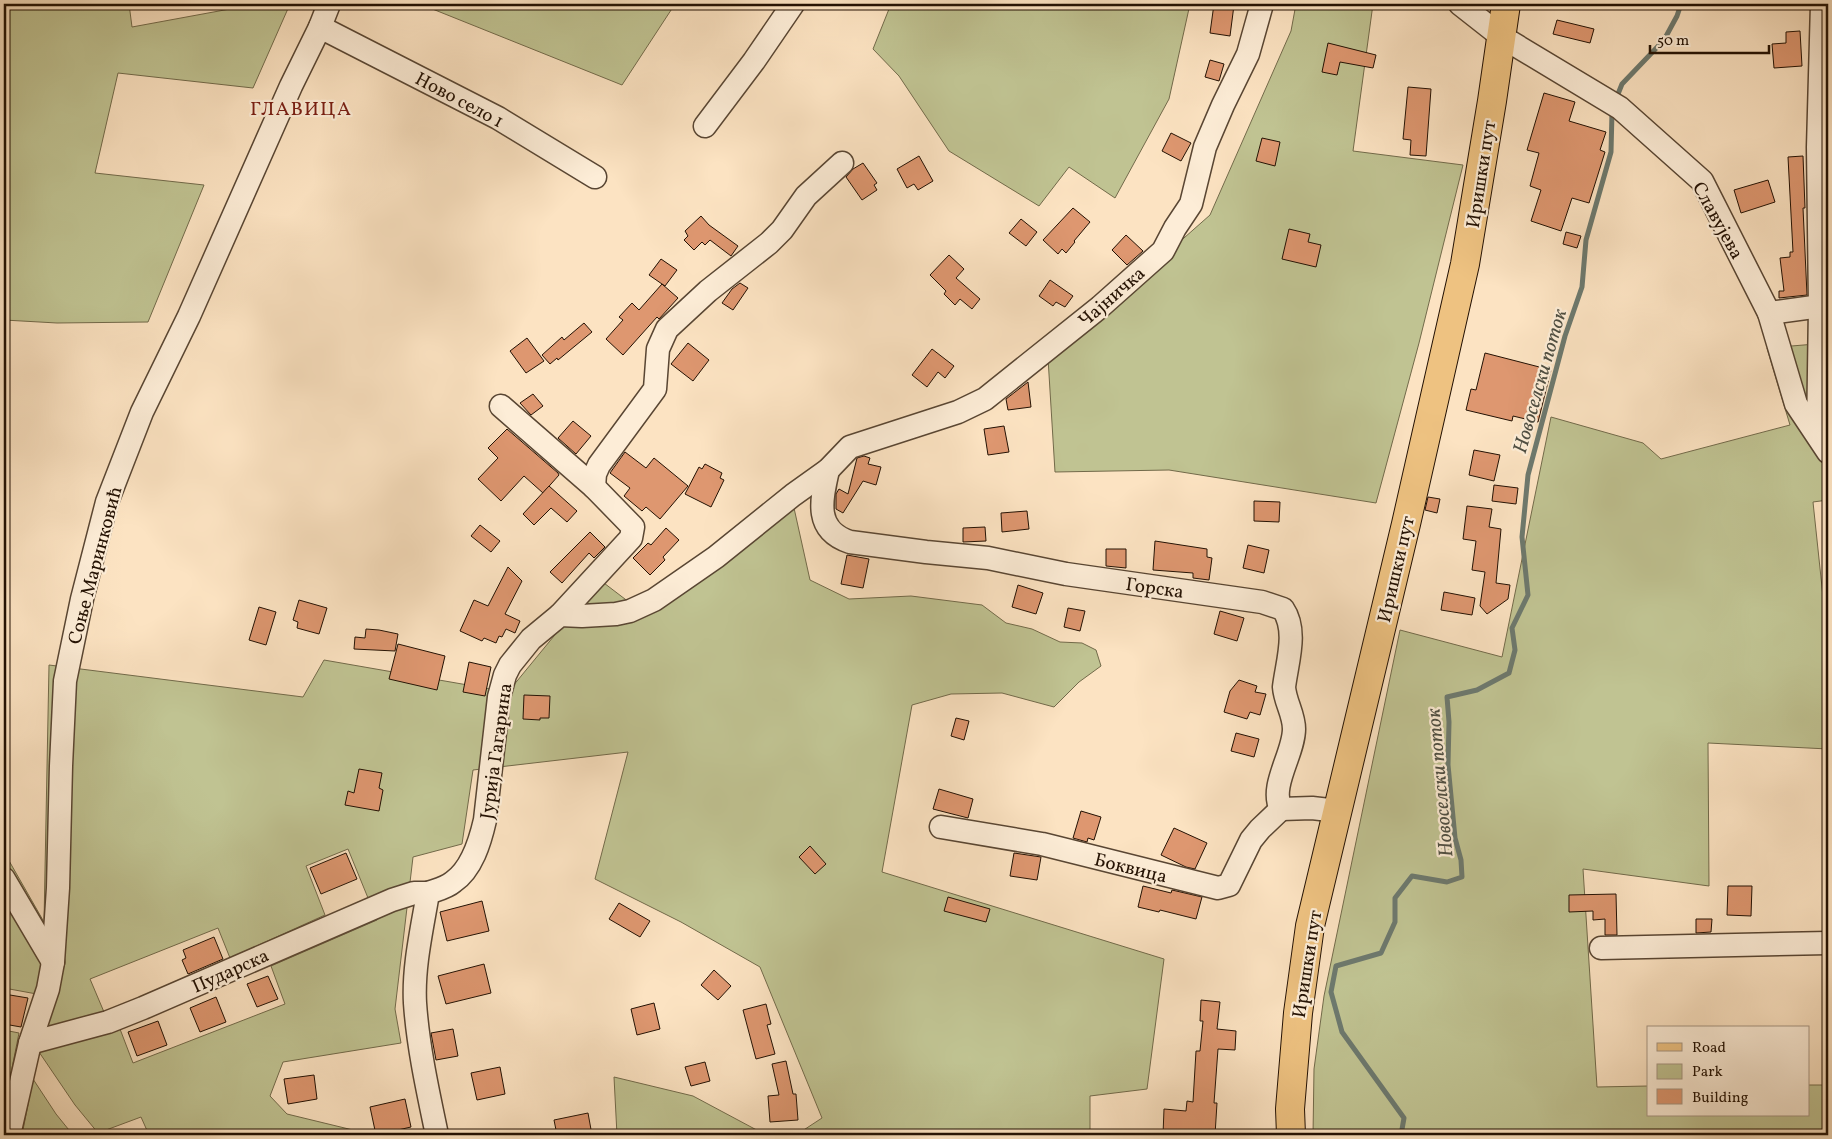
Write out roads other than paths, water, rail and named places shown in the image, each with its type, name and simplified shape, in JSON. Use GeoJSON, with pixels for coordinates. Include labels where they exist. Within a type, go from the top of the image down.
{"type":"FeatureCollection","features":[{"type":"Feature","properties":{"kind":"main road","name":"Иришки пут"},"geometry":{"type":"LineString","coordinates":[[1291,1135],[1290,1110],[1294,1062],[1310,926],[1466,264],[1506,4]]}},
{"type":"Feature","properties":{"kind":"street","name":"Соње Маринковић"},"geometry":{"type":"LineString","coordinates":[[9,1135],[30,1043],[48,989],[53,962],[58,888],[60,766],[65,681],[82,599],[106,502],[142,412],[188,316],[329,4]]}},
{"type":"Feature","properties":{"kind":"street"},"geometry":{"type":"LineString","coordinates":[[705,126],[754,61],[793,4]]}},
{"type":"Feature","properties":{"kind":"street","name":"Чајничка"},"geometry":{"type":"LineString","coordinates":[[828,470],[850,447],[916,424],[958,412],[985,399],[1100,307],[1163,251],[1191,204],[1205,147],[1248,54],[1262,4]]}},
{"type":"Feature","properties":{"kind":"street","name":"Славујева"},"geometry":{"type":"LineString","coordinates":[[1460,4],[1502,37],[1620,108],[1702,181],[1769,313],[1796,404],[1823,444]]}},
{"type":"Feature","properties":{"kind":"street"},"geometry":{"type":"LineString","coordinates":[[1822,4],[1818,147],[1824,306],[1823,444]]}},
{"type":"Feature","properties":{"kind":"street","name":"Ново село 1"},"geometry":{"type":"LineString","coordinates":[[320,27],[498,118],[595,177]]}},
{"type":"Feature","properties":{"kind":"street"},"geometry":{"type":"LineString","coordinates":[[594,487],[595,474],[599,465],[655,389],[658,349],[667,328],[708,291],[770,243],[782,230],[806,196],[842,163]]}},
{"type":"Feature","properties":{"kind":"street"},"geometry":{"type":"LineString","coordinates":[[1769,313],[1824,306]]}},
{"type":"Feature","properties":{"kind":"street"},"geometry":{"type":"LineString","coordinates":[[501,406],[594,487]]}},
{"type":"Feature","properties":{"kind":"street"},"geometry":{"type":"LineString","coordinates":[[560,615],[616,614],[630,611],[654,600],[716,557],[793,495],[828,470]]}},
{"type":"Feature","properties":{"kind":"street","name":"Горска"},"geometry":{"type":"LineString","coordinates":[[828,470],[822,508],[825,521],[831,532],[839,538],[850,542],[988,558],[1066,574],[1262,602],[1283,609],[1290,623],[1291,638],[1284,687],[1293,718],[1294,730],[1277,797],[1281,809]]}},
{"type":"Feature","properties":{"kind":"street","name":"Јурија Гагарина"},"geometry":{"type":"LineString","coordinates":[[428,893],[453,883],[461,875],[481,839],[485,820],[499,697],[505,675],[513,661],[530,639],[560,615],[631,538],[633,531],[631,523],[594,487]]}},
{"type":"Feature","properties":{"kind":"street"},"geometry":{"type":"LineString","coordinates":[[1281,809],[1312,808],[1338,812]]}},
{"type":"Feature","properties":{"kind":"street","name":"Боквица"},"geometry":{"type":"LineString","coordinates":[[941,827],[1042,844],[1218,888],[1229,885],[1252,840],[1260,829],[1281,809]]}},
{"type":"Feature","properties":{"kind":"street"},"geometry":{"type":"LineString","coordinates":[[4,879],[53,962]]}},
{"type":"Feature","properties":{"kind":"street","name":"Пударска"},"geometry":{"type":"LineString","coordinates":[[30,1043],[108,1022],[392,900],[414,893],[428,893]]}},
{"type":"Feature","properties":{"kind":"street"},"geometry":{"type":"LineString","coordinates":[[428,893],[419,945],[415,1002],[437,1135]]}},
{"type":"Feature","properties":{"kind":"street"},"geometry":{"type":"LineString","coordinates":[[1601,948],[1828,943]]}},
{"type":"Feature","properties":{"kind":"waterway","name":"Новоселски поток"},"geometry":{"type":"LineString","coordinates":[[1616,99],[1622,84],[1664,40],[1677,16],[1681,4]]}},
{"type":"Feature","properties":{"kind":"waterway","name":"Новоселски поток"},"geometry":{"type":"LineString","coordinates":[[1401,1135],[1404,1118],[1342,1032],[1331,992],[1336,966],[1381,953],[1395,922],[1395,898],[1412,876],[1447,882],[1462,877],[1461,860],[1455,838],[1448,765],[1449,722],[1447,697],[1477,690],[1509,673],[1515,650],[1512,628],[1528,595],[1522,537],[1528,475],[1565,336],[1582,287],[1586,240],[1611,152],[1612,112]]}},
{"type":"Feature","properties":{"kind":"district","name":"ГЛАВИЦА"},"geometry":{"type":"Point","coordinates":[301,108]}}]}
